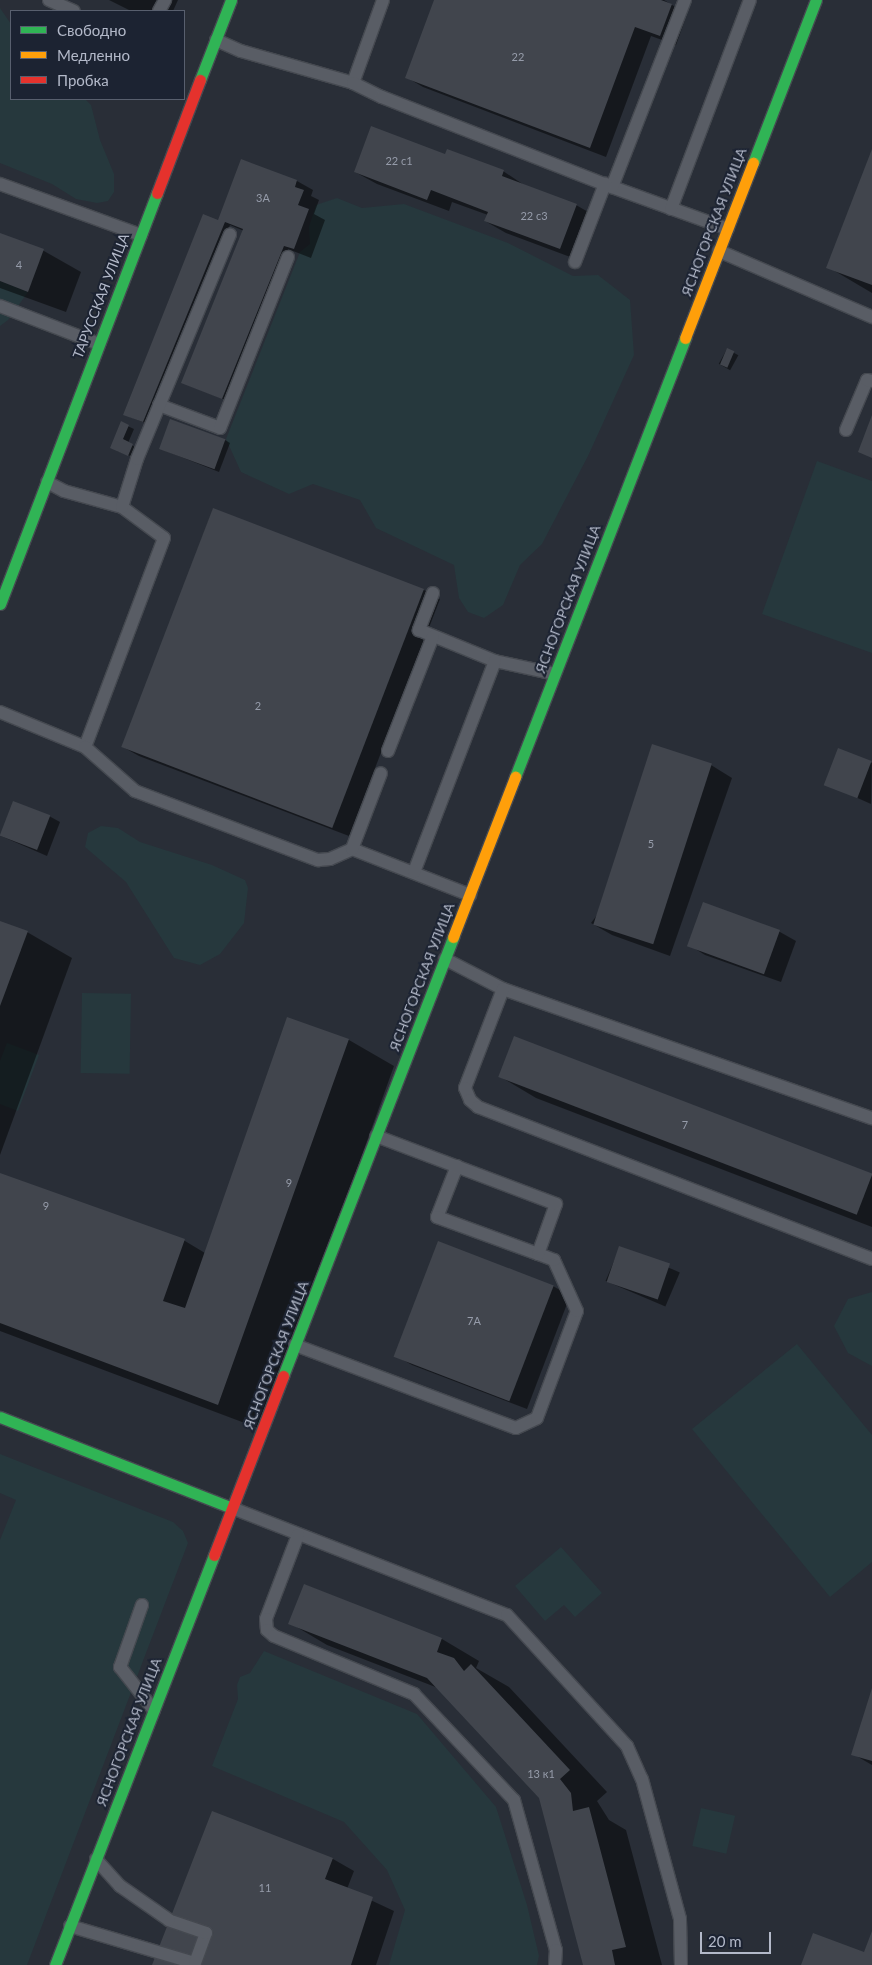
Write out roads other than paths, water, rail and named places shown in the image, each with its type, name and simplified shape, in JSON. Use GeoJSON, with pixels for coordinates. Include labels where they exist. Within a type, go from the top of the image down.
{"type":"FeatureCollection","features":[{"type":"Feature","properties":{"kind":"main road","name":"ТАРУССКАЯ УЛИЦА"},"geometry":{"type":"LineString","coordinates":[[0,604],[231,0]]}},
{"type":"Feature","properties":{"kind":"main road","name":"ЯСНОГОРСКАЯ УЛИЦА"},"geometry":{"type":"LineString","coordinates":[[55,1965],[816,0]]}},
{"type":"Feature","properties":{"kind":"main road"},"geometry":{"type":"LineString","coordinates":[[0,1417],[232,1508]]}},
{"type":"Feature","properties":{"kind":"lane"},"geometry":{"type":"LineString","coordinates":[[49,0],[72,10]]}},
{"type":"Feature","properties":{"kind":"lane"},"geometry":{"type":"LineString","coordinates":[[354,83],[383,0]]}},
{"type":"Feature","properties":{"kind":"lane"},"geometry":{"type":"LineString","coordinates":[[575,262],[609,186],[685,0]]}},
{"type":"Feature","properties":{"kind":"lane"},"geometry":{"type":"LineString","coordinates":[[671,209],[750,0]]}},
{"type":"Feature","properties":{"kind":"lane"},"geometry":{"type":"LineString","coordinates":[[216,40],[241,51],[354,83],[382,97],[609,186],[728,229]]}},
{"type":"Feature","properties":{"kind":"lane"},"geometry":{"type":"LineString","coordinates":[[0,184],[141,235]]}},
{"type":"Feature","properties":{"kind":"lane"},"geometry":{"type":"LineString","coordinates":[[122,507],[159,405],[230,235]]}},
{"type":"Feature","properties":{"kind":"lane"},"geometry":{"type":"LineString","coordinates":[[719,251],[872,317]]}},
{"type":"Feature","properties":{"kind":"lane"},"geometry":{"type":"LineString","coordinates":[[159,405],[220,428],[288,257]]}},
{"type":"Feature","properties":{"kind":"lane"},"geometry":{"type":"LineString","coordinates":[[0,306],[99,344]]}},
{"type":"Feature","properties":{"kind":"lane"},"geometry":{"type":"LineString","coordinates":[[846,430],[867,380],[872,382]]}},
{"type":"Feature","properties":{"kind":"lane"},"geometry":{"type":"LineString","coordinates":[[47,482],[64,492],[122,507],[164,538],[85,747]]}},
{"type":"Feature","properties":{"kind":"lane"},"geometry":{"type":"LineString","coordinates":[[433,593],[419,630],[495,661],[555,674]]}},
{"type":"Feature","properties":{"kind":"lane"},"geometry":{"type":"LineString","coordinates":[[388,751],[433,636]]}},
{"type":"Feature","properties":{"kind":"lane"},"geometry":{"type":"LineString","coordinates":[[414,872],[495,661]]}},
{"type":"Feature","properties":{"kind":"lane"},"geometry":{"type":"LineString","coordinates":[[0,712],[85,747],[135,791],[318,860],[330,859],[352,848],[381,773]]}},
{"type":"Feature","properties":{"kind":"lane"},"geometry":{"type":"LineString","coordinates":[[352,848],[470,895]]}},
{"type":"Feature","properties":{"kind":"lane"},"geometry":{"type":"LineString","coordinates":[[445,959],[503,989],[872,1118]]}},
{"type":"Feature","properties":{"kind":"lane"},"geometry":{"type":"LineString","coordinates":[[503,989],[465,1088],[470,1100],[478,1108],[872,1260]]}},
{"type":"Feature","properties":{"kind":"lane"},"geometry":{"type":"LineString","coordinates":[[376,1136],[556,1204],[538,1254]]}},
{"type":"Feature","properties":{"kind":"lane"},"geometry":{"type":"LineString","coordinates":[[296,1345],[516,1428],[537,1418],[578,1311],[554,1260],[437,1217],[457,1166]]}},
{"type":"Feature","properties":{"kind":"lane"},"geometry":{"type":"LineString","coordinates":[[232,1508],[507,1615],[627,1746],[642,1779],[680,1919],[681,1965]]}},
{"type":"Feature","properties":{"kind":"lane"},"geometry":{"type":"LineString","coordinates":[[298,1535],[266,1619],[267,1630],[274,1636],[414,1694],[514,1800],[556,1950],[555,1965]]}},
{"type":"Feature","properties":{"kind":"lane"},"geometry":{"type":"LineString","coordinates":[[142,1605],[120,1667],[154,1710]]}},
{"type":"Feature","properties":{"kind":"lane"},"geometry":{"type":"LineString","coordinates":[[70,1926],[195,1963],[206,1933],[169,1920],[120,1886],[96,1859]]}}]}
